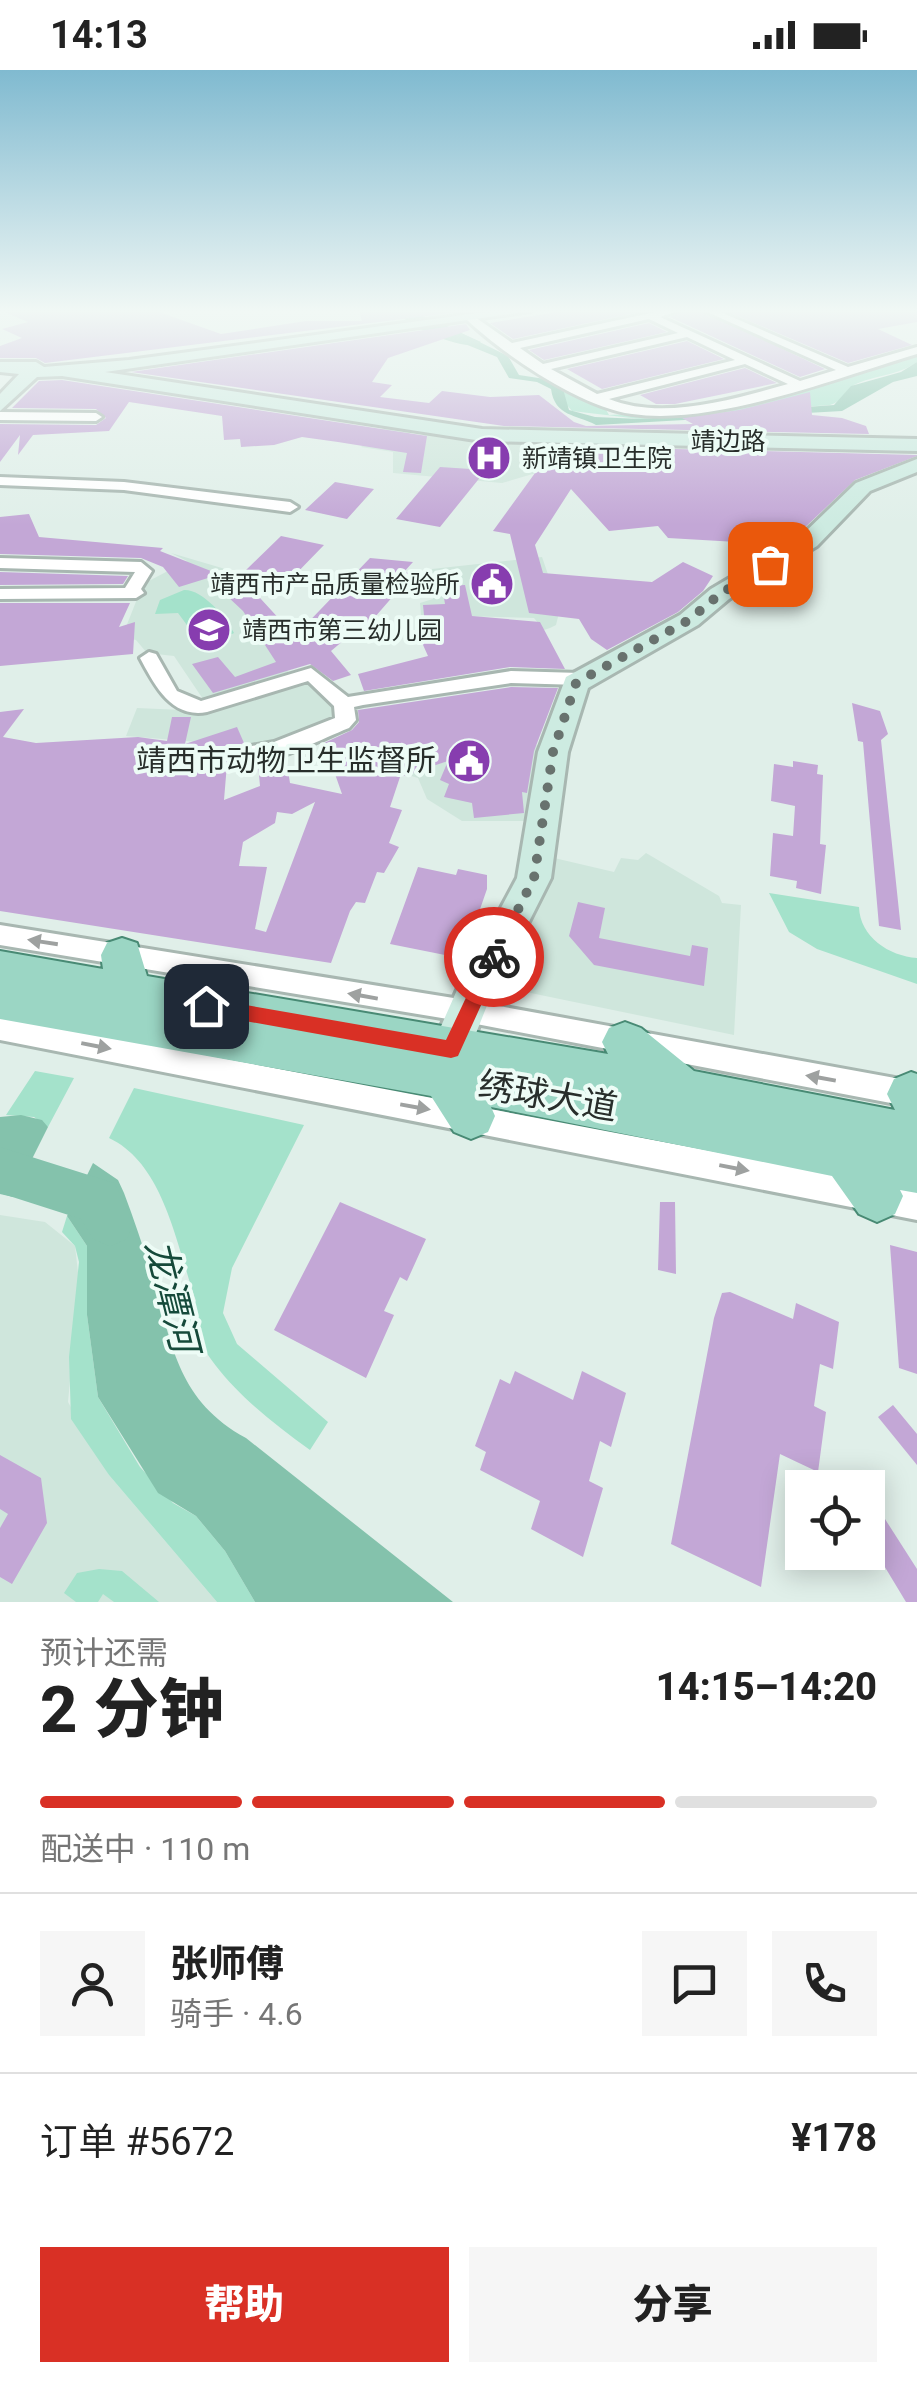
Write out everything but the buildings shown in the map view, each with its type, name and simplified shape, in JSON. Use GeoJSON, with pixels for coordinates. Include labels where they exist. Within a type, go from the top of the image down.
{"type":"FeatureCollection","features":[{"type":"Feature","properties":{"kind":"main road"},"geometry":{"type":"LineString","coordinates":[[0,405],[19,382]]}},
{"type":"Feature","properties":{"kind":"main road","name":"靖边路"},"geometry":{"type":"LineString","coordinates":[[150,382],[482,434],[917,443]]}},
{"type":"Feature","properties":{"kind":"main road","name":"靖边路"},"geometry":{"type":"LineString","coordinates":[[158,382],[498,432],[917,443]]}},
{"type":"Feature","properties":{"kind":"main road"},"geometry":{"type":"LineString","coordinates":[[471,1116],[454,1046],[534,878],[553,752],[580,679],[689,620],[720,594],[809,540],[863,487],[917,465]]}},
{"type":"Feature","properties":{"kind":"main road","name":"绣球大道"},"geometry":{"type":"LineString","coordinates":[[0,968],[125,973],[454,1046],[681,1090],[916,1107]]}},
{"type":"Feature","properties":{"kind":"main road","name":"绣球大道"},"geometry":{"type":"LineString","coordinates":[[0,1000],[454,1046],[846,1154],[904,1190]]}},
{"type":"Feature","properties":{"kind":"main road"},"geometry":{"type":"LineString","coordinates":[[624,1042],[681,1090]]}},
{"type":"Feature","properties":{"kind":"street"},"geometry":{"type":"LineString","coordinates":[[571,382],[598,398],[632,410],[719,403],[796,383]]}},
{"type":"Feature","properties":{"kind":"street"},"geometry":{"type":"LineString","coordinates":[[598,398],[658,382]]}},
{"type":"Feature","properties":{"kind":"street"},"geometry":{"type":"LineString","coordinates":[[0,416],[96,417]]}},
{"type":"Feature","properties":{"kind":"street"},"geometry":{"type":"LineString","coordinates":[[0,481],[149,488],[290,507]]}},
{"type":"Feature","properties":{"kind":"street"},"geometry":{"type":"LineString","coordinates":[[0,563],[141,566],[144,571],[133,593],[0,594]]}},
{"type":"Feature","properties":{"kind":"street"},"geometry":{"type":"LineString","coordinates":[[149,658],[170,696],[200,708],[311,674],[344,704],[346,720],[342,723],[278,748],[241,754]]}},
{"type":"Feature","properties":{"kind":"street"},"geometry":{"type":"LineString","coordinates":[[344,704],[511,678],[580,679]]}},
{"type":"Feature","properties":{"kind":"street"},"geometry":{"type":"LineString","coordinates":[[0,935],[125,973]]}},
{"type":"Feature","properties":{"kind":"street"},"geometry":{"type":"LineString","coordinates":[[0,1028],[471,1116],[904,1190]]}},
{"type":"Feature","properties":{"kind":"street"},"geometry":{"type":"LineString","coordinates":[[454,1046],[624,1042],[916,1107]]}},
{"type":"Feature","properties":{"kind":"shaded area"},"geometry":{"type":"Polygon","coordinates":[[[538,382],[551,382],[563,389],[569,410],[595,417],[640,419],[834,405],[851,386],[892,382],[842,411],[596,425],[562,410],[551,389],[538,382]]]}},
{"type":"Feature","properties":{"kind":"shaded area"},"geometry":{"type":"Polygon","coordinates":[[[813,382],[861,382],[830,405],[640,419],[572,411],[562,399],[563,389],[555,384],[604,406],[609,415],[717,409],[813,382]]]}},
{"type":"Feature","properties":{"kind":"shaded area","name":"新靖镇卫生院"},"geometry":{"type":"Polygon","coordinates":[[[387,425],[414,429],[405,438],[421,438],[430,431],[575,443],[588,465],[553,468],[502,483],[393,473],[393,452],[361,447],[387,425]]]}},
{"type":"Feature","properties":{"kind":"shaded area","name":"靖西市第三幼儿园"},"geometry":{"type":"Polygon","coordinates":[[[171,553],[232,571],[242,585],[249,585],[282,624],[297,635],[287,670],[291,676],[207,705],[174,656],[147,653],[136,640],[122,637],[143,584],[187,561],[171,553]]]}},
{"type":"Feature","properties":{"kind":"shaded area","name":"靖西市产品质量检验所"},"geometry":{"type":"Polygon","coordinates":[[[542,557],[560,609],[556,625],[550,628],[544,630],[534,618],[421,615],[420,603],[433,599],[432,569],[542,557]]]}},
{"type":"Feature","properties":{"kind":"shaded area"},"geometry":{"type":"Polygon","coordinates":[[[184,590],[206,599],[234,633],[204,648],[178,613],[155,614],[160,600],[184,590]]]}},
{"type":"Feature","properties":{"kind":"shaded area"},"geometry":{"type":"Polygon","coordinates":[[[303,679],[314,680],[342,719],[277,744],[231,755],[222,744],[126,736],[137,708],[205,711],[303,679]]]}},
{"type":"Feature","properties":{"kind":"shaded area","name":"靖西市动物卫生监督所"},"geometry":{"type":"Polygon","coordinates":[[[514,741],[546,747],[530,821],[462,821],[427,799],[418,778],[405,774],[514,741]]]}},
{"type":"Feature","properties":{"kind":"shaded area"},"geometry":{"type":"Polygon","coordinates":[[[646,853],[719,896],[722,903],[741,905],[734,1035],[521,991],[494,974],[550,857],[614,872],[621,858],[638,860],[646,853]]]}},
{"type":"Feature","properties":{"kind":"shaded area"},"geometry":{"type":"Polygon","coordinates":[[[769,893],[859,907],[870,936],[887,949],[917,958],[917,984],[817,949],[789,932],[769,893]]]}},
{"type":"Feature","properties":{"kind":"shaded area"},"geometry":{"type":"Polygon","coordinates":[[[35,1071],[74,1078],[48,1127],[34,1117],[6,1115],[35,1071]]]}},
{"type":"Feature","properties":{"kind":"shaded area"},"geometry":{"type":"Polygon","coordinates":[[[134,1088],[304,1125],[232,1268],[223,1313],[237,1344],[328,1422],[310,1450],[271,1421],[221,1373],[184,1312],[196,1301],[166,1209],[144,1167],[109,1138],[134,1088]]]}},
{"type":"Feature","properties":{"kind":"shaded area"},"geometry":{"type":"Polygon","coordinates":[[[21,1115],[42,1120],[48,1127],[13,1197],[0,1194],[0,1117],[21,1115]]]}},
{"type":"Feature","properties":{"kind":"shaded area"},"geometry":{"type":"Polygon","coordinates":[[[93,1163],[118,1180],[174,1351],[192,1390],[224,1423],[453,1602],[255,1602],[225,1551],[196,1516],[158,1493],[98,1397],[87,1315],[87,1246],[67,1216],[93,1163]]]}},
{"type":"Feature","properties":{"kind":"shaded area"},"geometry":{"type":"Polygon","coordinates":[[[0,1215],[45,1222],[75,1246],[79,1281],[68,1402],[109,1475],[217,1602],[0,1602],[0,1215]]]}},
{"type":"Feature","properties":{"kind":"shaded area"},"geometry":{"type":"Polygon","coordinates":[[[67,1216],[87,1246],[87,1315],[98,1397],[140,1467],[173,1503],[196,1516],[225,1551],[255,1602],[217,1602],[109,1475],[71,1419],[69,1357],[79,1262],[75,1246],[62,1232],[67,1216]]]}},
{"type":"Feature","properties":{"kind":"shaded area"},"geometry":{"type":"Polygon","coordinates":[[[99,1569],[122,1571],[159,1602],[114,1602],[103,1594],[98,1602],[76,1602],[64,1593],[77,1573],[99,1569]]]}},
{"type":"Feature","properties":{"kind":"waterway","name":"龙潭河"},"geometry":{"type":"LineString","coordinates":[[0,1170],[97,1200],[110,1222]]}},
{"type":"Feature","properties":{"kind":"way so far"},"geometry":{"type":"LineString","coordinates":[[494,957],[534,878],[542,803],[562,717],[576,683],[689,620],[720,594],[770,564]]}},
{"type":"Feature","properties":{"kind":"place","name":"新靖镇卫生院"},"geometry":{"type":"Point","coordinates":[489,458]}},
{"type":"Feature","properties":{"kind":"place","name":"靖西市产品质量检验所"},"geometry":{"type":"Point","coordinates":[492,584]}},
{"type":"Feature","properties":{"kind":"place","name":"靖西市第三幼儿园"},"geometry":{"type":"Point","coordinates":[209,630]}},
{"type":"Feature","properties":{"kind":"place","name":"靖西市动物卫生监督所"},"geometry":{"type":"Point","coordinates":[469,761]}},
{"type":"Feature","properties":{"kind":"route"},"geometry":{"type":"LineString","coordinates":[[206,1006],[451,1050],[470,1001],[494,957]]}}]}
